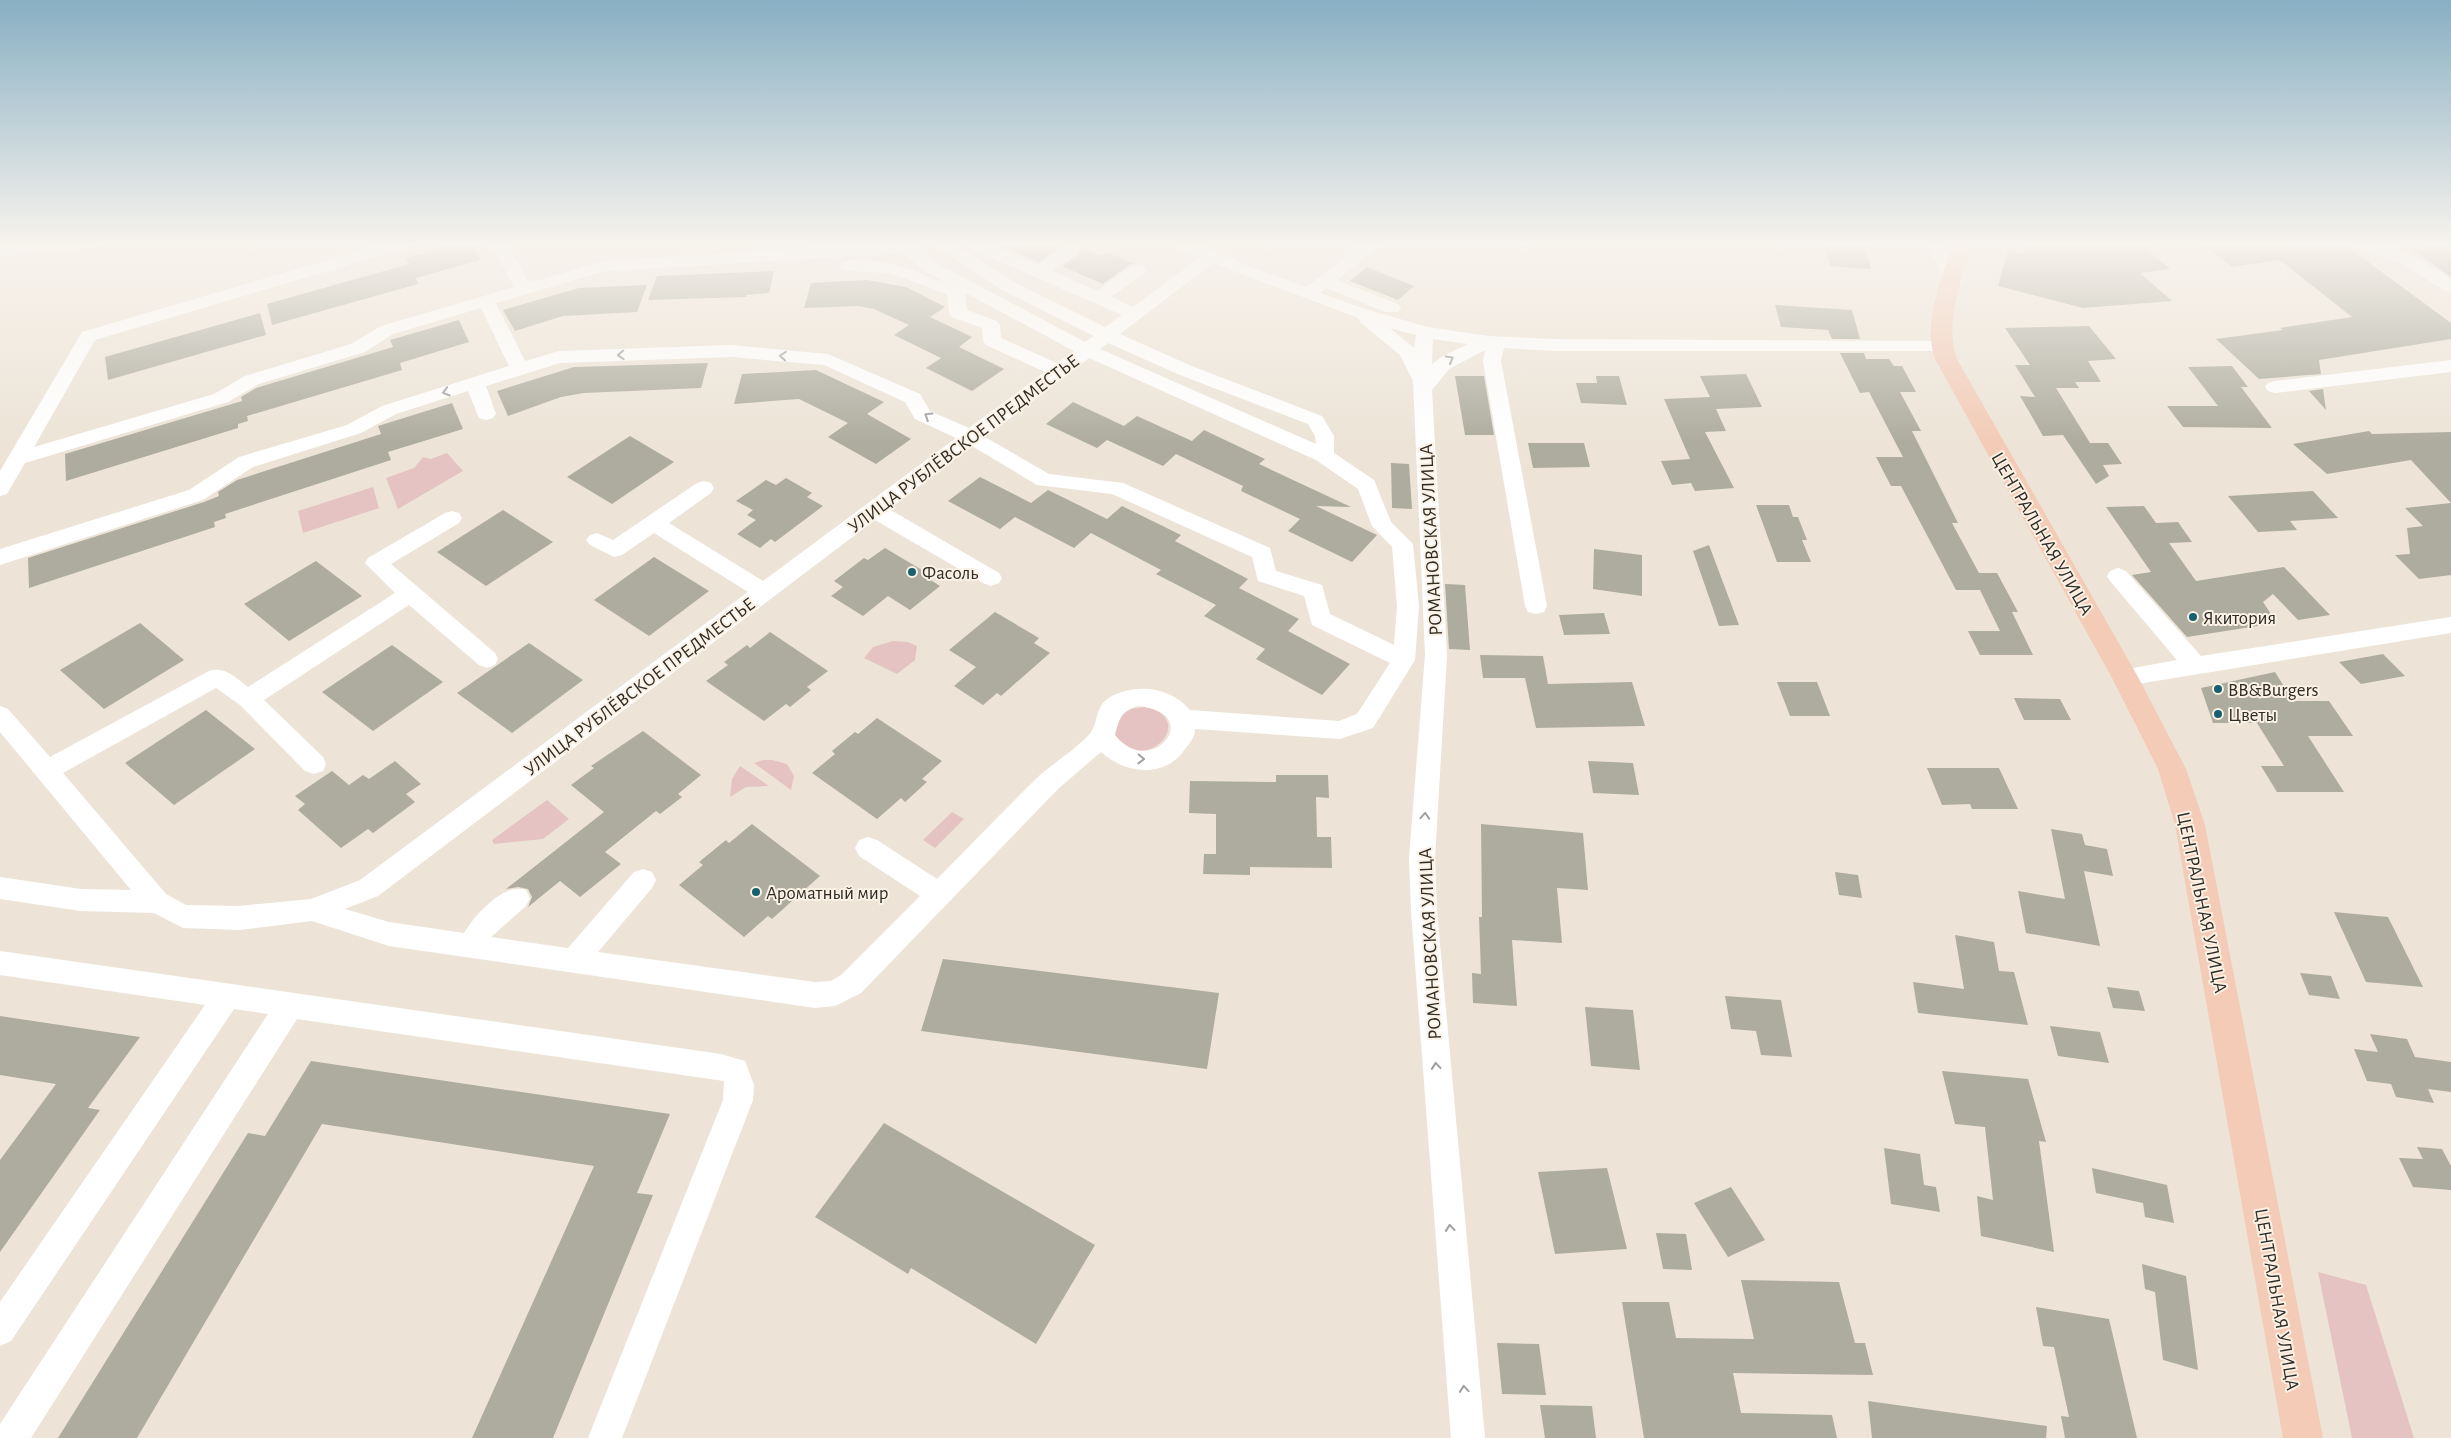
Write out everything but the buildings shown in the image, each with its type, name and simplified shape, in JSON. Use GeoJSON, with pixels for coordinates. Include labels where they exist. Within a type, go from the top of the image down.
{"type":"FeatureCollection","features":[{"type":"Feature","properties":{"kind":"main road","name":"ЦЕНТРАЛЬНАЯ УЛИЦА"},"geometry":{"type":"LineString","coordinates":[[1946,309],[1940,328],[1940,345],[1953,376],[2125,677],[2172,769],[2190,825],[2303,1438]]}},
{"type":"Feature","properties":{"kind":"street"},"geometry":{"type":"LineString","coordinates":[[0,489],[88,336],[177,309]]}},
{"type":"Feature","properties":{"kind":"street"},"geometry":{"type":"LineString","coordinates":[[18,459],[221,398],[252,380],[358,348],[387,330],[458,309]]}},
{"type":"Feature","properties":{"kind":"street"},"geometry":{"type":"LineString","coordinates":[[490,309],[520,369]]}},
{"type":"Feature","properties":{"kind":"street"},"geometry":{"type":"LineString","coordinates":[[958,309],[958,313],[991,325],[992,341],[1058,371]]}},
{"type":"Feature","properties":{"kind":"street"},"geometry":{"type":"LineString","coordinates":[[1002,309],[1086,350],[1323,455],[1367,485],[1382,526],[1402,544],[1408,606],[1404,660],[1365,721],[1340,730],[1184,719]]}},
{"type":"Feature","properties":{"kind":"street"},"geometry":{"type":"LineString","coordinates":[[1054,309],[1106,335],[1187,371],[1315,420],[1325,434],[1326,448],[1323,455]]}},
{"type":"Feature","properties":{"kind":"street"},"geometry":{"type":"LineString","coordinates":[[1122,309],[1134,314]]}},
{"type":"Feature","properties":{"kind":"street","name":"УЛИЦА РУБЛЁВСКОЕ ПРЕДМЕСТЬЕ"},"geometry":{"type":"LineString","coordinates":[[0,888],[81,900],[158,902],[183,916],[239,918],[312,910],[369,888],[1141,309]]}},
{"type":"Feature","properties":{"kind":"street"},"geometry":{"type":"LineString","coordinates":[[1348,309],[1421,330],[1492,343],[1940,345]]}},
{"type":"Feature","properties":{"kind":"street"},"geometry":{"type":"LineString","coordinates":[[1393,309],[1421,330]]}},
{"type":"Feature","properties":{"kind":"street","name":"РОМАНОВСКАЯ УЛИЦА"},"geometry":{"type":"LineString","coordinates":[[1359,313],[1410,355],[1419,371],[1422,390]]}},
{"type":"Feature","properties":{"kind":"street","name":"РОМАНОВСКАЯ УЛИЦА"},"geometry":{"type":"LineString","coordinates":[[1421,330],[1423,343],[1422,390],[1436,655],[1422,858],[1424,912],[1468,1438]]}},
{"type":"Feature","properties":{"kind":"street"},"geometry":{"type":"LineString","coordinates":[[1422,390],[1430,375],[1440,365],[1454,356],[1492,343]]}},
{"type":"Feature","properties":{"kind":"street"},"geometry":{"type":"LineString","coordinates":[[1492,343],[1492,361],[1536,606]]}},
{"type":"Feature","properties":{"kind":"street"},"geometry":{"type":"LineString","coordinates":[[0,557],[196,495],[246,462],[354,429],[389,410],[558,357],[722,351],[828,360],[913,398],[922,415],[971,437],[1044,480],[1116,488],[1262,553],[1266,576],[1314,591],[1320,619],[1404,660]]}},
{"type":"Feature","properties":{"kind":"street"},"geometry":{"type":"LineString","coordinates":[[2275,387],[2451,366]]}},
{"type":"Feature","properties":{"kind":"street"},"geometry":{"type":"LineString","coordinates":[[475,383],[486,414]]}},
{"type":"Feature","properties":{"kind":"street"},"geometry":{"type":"LineString","coordinates":[[874,510],[991,578]]}},
{"type":"Feature","properties":{"kind":"street"},"geometry":{"type":"LineString","coordinates":[[452,518],[376,563],[487,658]]}},
{"type":"Feature","properties":{"kind":"street"},"geometry":{"type":"LineString","coordinates":[[597,540],[614,550],[654,523]]}},
{"type":"Feature","properties":{"kind":"street"},"geometry":{"type":"LineString","coordinates":[[2118,576],[2195,665]]}},
{"type":"Feature","properties":{"kind":"street"},"geometry":{"type":"LineString","coordinates":[[248,699],[410,594]]}},
{"type":"Feature","properties":{"kind":"street"},"geometry":{"type":"LineString","coordinates":[[2125,677],[2451,625]]}},
{"type":"Feature","properties":{"kind":"street"},"geometry":{"type":"LineString","coordinates":[[46,772],[217,677],[248,699],[314,764]]}},
{"type":"Feature","properties":{"kind":"street"},"geometry":{"type":"LineString","coordinates":[[1151,696],[1166,700],[1177,708],[1184,719],[1185,732],[1179,744],[1168,754],[1153,759],[1136,760],[1121,756],[1109,748],[1103,736],[1103,723],[1109,711],[1120,702],[1135,697],[1151,696]]}},
{"type":"Feature","properties":{"kind":"street"},"geometry":{"type":"LineString","coordinates":[[0,715],[46,772],[158,902]]}},
{"type":"Feature","properties":{"kind":"street"},"geometry":{"type":"LineString","coordinates":[[312,910],[389,934],[815,995],[835,993],[851,984],[1049,782],[1103,736]]}},
{"type":"Feature","properties":{"kind":"street"},"geometry":{"type":"LineString","coordinates":[[868,848],[939,894]]}},
{"type":"Feature","properties":{"kind":"street"},"geometry":{"type":"LineString","coordinates":[[574,960],[644,880]]}},
{"type":"Feature","properties":{"kind":"street"},"geometry":{"type":"LineString","coordinates":[[471,946],[483,925],[517,898]]}},
{"type":"Feature","properties":{"kind":"street"},"geometry":{"type":"LineString","coordinates":[[0,963],[721,1067],[735,1071],[740,1085],[738,1100],[605,1438]]}},
{"type":"Feature","properties":{"kind":"street"},"geometry":{"type":"LineString","coordinates":[[0,1330],[227,996]]}},
{"type":"Feature","properties":{"kind":"street"},"geometry":{"type":"LineString","coordinates":[[11,1438],[290,1005]]}},
{"type":"Feature","properties":{"kind":"lane"},"geometry":{"type":"LineString","coordinates":[[704,488],[654,523],[764,592]]}},
{"type":"Feature","properties":{"kind":"shaded area"},"geometry":{"type":"Polygon","coordinates":[[[447,453],[463,471],[398,509],[386,478],[414,468],[423,457],[431,459],[447,453]]]}},
{"type":"Feature","properties":{"kind":"shaded area"},"geometry":{"type":"Polygon","coordinates":[[[373,487],[379,508],[303,533],[298,511],[373,487]]]}},
{"type":"Feature","properties":{"kind":"shaded area"},"geometry":{"type":"Polygon","coordinates":[[[893,641],[908,642],[917,646],[915,660],[897,674],[864,658],[873,647],[893,641]]]}},
{"type":"Feature","properties":{"kind":"shaded area"},"geometry":{"type":"Polygon","coordinates":[[[1145,707],[1159,712],[1167,720],[1168,729],[1165,738],[1157,745],[1148,750],[1136,750],[1124,745],[1114,735],[1121,717],[1127,711],[1145,707]]]}},
{"type":"Feature","properties":{"kind":"shaded area"},"geometry":{"type":"Polygon","coordinates":[[[763,760],[787,764],[794,776],[791,790],[754,763],[763,760]]]}},
{"type":"Feature","properties":{"kind":"shaded area"},"geometry":{"type":"Polygon","coordinates":[[[740,766],[769,786],[746,787],[730,797],[732,779],[740,766]]]}},
{"type":"Feature","properties":{"kind":"shaded area"},"geometry":{"type":"Polygon","coordinates":[[[547,800],[569,819],[543,839],[494,844],[492,840],[547,800]]]}},
{"type":"Feature","properties":{"kind":"shaded area"},"geometry":{"type":"Polygon","coordinates":[[[952,812],[964,819],[935,848],[923,840],[952,812]]]}},
{"type":"Feature","properties":{"kind":"shaded area"},"geometry":{"type":"Polygon","coordinates":[[[2318,1272],[2366,1285],[2414,1438],[2352,1438],[2318,1272]]]}},
{"type":"Feature","properties":{"kind":"place","name":"Фасоль"},"geometry":{"type":"Point","coordinates":[912,572]}},
{"type":"Feature","properties":{"kind":"place","name":"Якитория"},"geometry":{"type":"Point","coordinates":[2193,617]}},
{"type":"Feature","properties":{"kind":"place","name":"BB&Burgers"},"geometry":{"type":"Point","coordinates":[2218,689]}},
{"type":"Feature","properties":{"kind":"place","name":"Цветы"},"geometry":{"type":"Point","coordinates":[2218,714]}},
{"type":"Feature","properties":{"kind":"place","name":"Ароматный мир"},"geometry":{"type":"Point","coordinates":[756,892]}}]}
